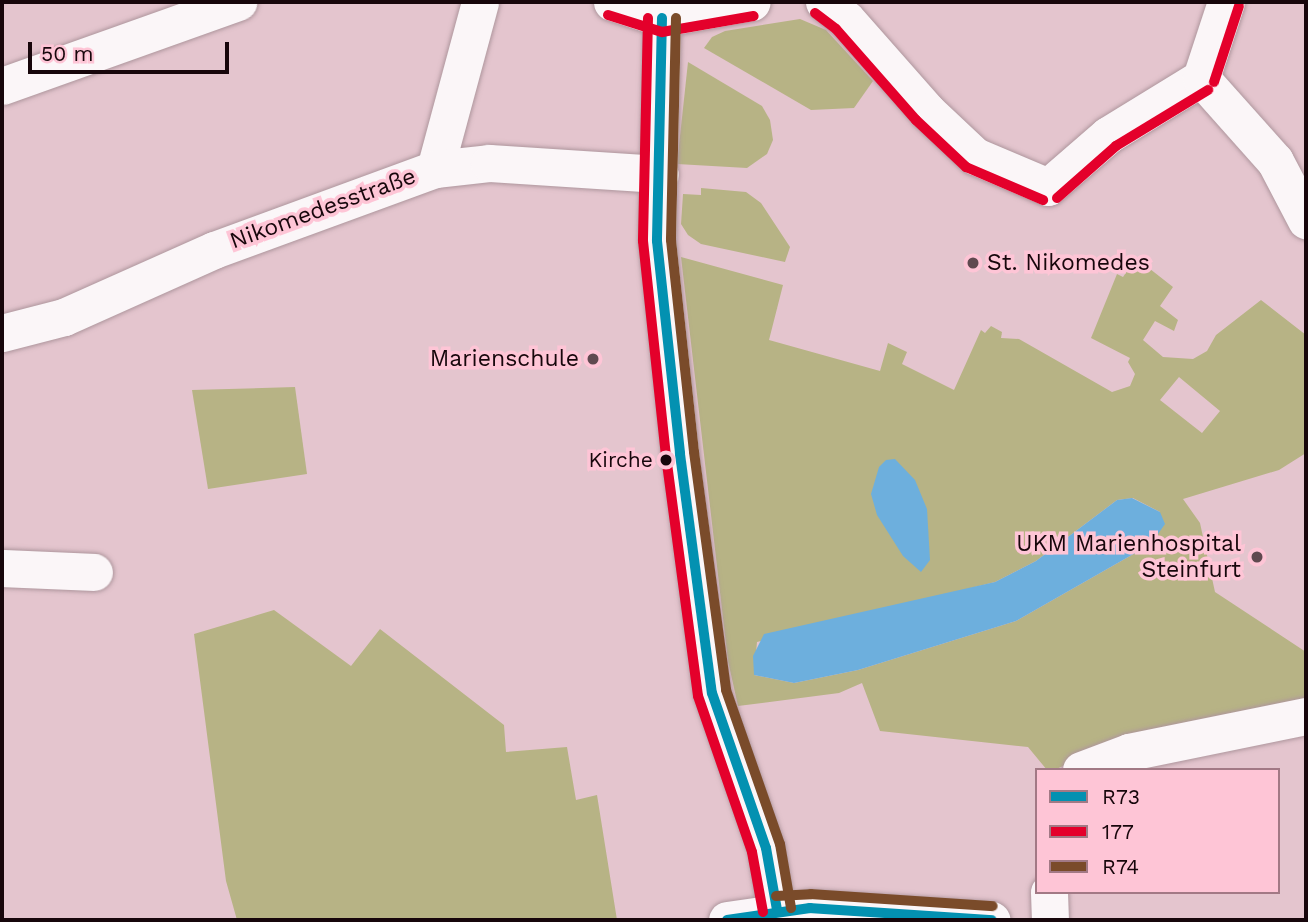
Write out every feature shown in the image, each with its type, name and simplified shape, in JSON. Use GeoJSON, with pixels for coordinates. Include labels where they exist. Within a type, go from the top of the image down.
{"type":"FeatureCollection","features":[{"type":"Feature","properties":{"kind":"street"},"geometry":{"type":"LineString","coordinates":[[2,86],[180,12],[238,2]]}},
{"type":"Feature","properties":{"kind":"street"},"geometry":{"type":"LineString","coordinates":[[435,169],[480,2]]}},
{"type":"Feature","properties":{"kind":"street"},"geometry":{"type":"LineString","coordinates":[[612,2],[662,18],[752,2]]}},
{"type":"Feature","properties":{"kind":"street"},"geometry":{"type":"LineString","coordinates":[[824,2],[846,19],[927,111],[975,156],[1048,187],[1108,135],[1200,78],[1226,2]]}},
{"type":"Feature","properties":{"kind":"street"},"geometry":{"type":"LineString","coordinates":[[662,18],[657,241],[712,693],[766,848],[778,915]]}},
{"type":"Feature","properties":{"kind":"street"},"geometry":{"type":"LineString","coordinates":[[1200,78],[1275,161],[1306,220]]}},
{"type":"Feature","properties":{"kind":"street","name":"Nikomedesstraße"},"geometry":{"type":"LineString","coordinates":[[2,334],[64,317],[303,214],[435,169],[489,163],[660,174]]}},
{"type":"Feature","properties":{"kind":"street"},"geometry":{"type":"LineString","coordinates":[[2,568],[94,572]]}},
{"type":"Feature","properties":{"kind":"street"},"geometry":{"type":"LineString","coordinates":[[1086,768],[1129,752],[1306,716]]}},
{"type":"Feature","properties":{"kind":"street"},"geometry":{"type":"LineString","coordinates":[[1049,894],[1050,920]]}},
{"type":"Feature","properties":{"kind":"street"},"geometry":{"type":"LineString","coordinates":[[727,920],[778,915],[810,908],[992,920]]}},
{"type":"Feature","properties":{"kind":"shaded area"},"geometry":{"type":"Polygon","coordinates":[[[800,19],[826,30],[873,81],[854,108],[811,110],[704,48],[712,37],[725,31],[800,19]]]}},
{"type":"Feature","properties":{"kind":"shaded area"},"geometry":{"type":"Polygon","coordinates":[[[688,62],[762,106],[770,120],[773,140],[767,154],[747,168],[677,164],[688,62]]]}},
{"type":"Feature","properties":{"kind":"shaded area"},"geometry":{"type":"Polygon","coordinates":[[[701,188],[746,192],[761,203],[790,247],[785,262],[701,244],[688,235],[681,224],[683,194],[701,195],[701,188]]]}},
{"type":"Feature","properties":{"kind":"shaded area"},"geometry":{"type":"Polygon","coordinates":[[[681,257],[783,285],[769,340],[880,371],[888,343],[907,352],[902,364],[954,390],[981,330],[985,333],[991,326],[1002,332],[1001,338],[1019,339],[1112,392],[1130,386],[1135,374],[1128,362],[1130,358],[1091,338],[1117,274],[1123,277],[1136,258],[1173,287],[1160,306],[1178,320],[1174,331],[1155,321],[1143,340],[1163,357],[1193,359],[1207,351],[1216,335],[1261,300],[1306,335],[1306,453],[1279,470],[1183,499],[1200,523],[1215,592],[1306,652],[1306,704],[1109,746],[1059,768],[1045,768],[1028,747],[880,731],[862,683],[839,693],[738,706],[728,661],[681,257]],[[1179,377],[1160,400],[1202,433],[1220,411],[1179,377]],[[1133,498],[1117,500],[1036,561],[995,582],[757,642],[754,675],[794,683],[858,670],[1016,621],[1151,544],[1160,512],[1133,498]]]}},
{"type":"Feature","properties":{"kind":"shaded area"},"geometry":{"type":"Polygon","coordinates":[[[295,387],[307,474],[208,489],[192,390],[295,387]]]}},
{"type":"Feature","properties":{"kind":"shaded area"},"geometry":{"type":"Polygon","coordinates":[[[274,610],[351,666],[380,629],[504,725],[506,752],[567,747],[576,800],[597,795],[617,920],[237,920],[226,881],[194,634],[274,610]]]}},
{"type":"Feature","properties":{"kind":"water"},"geometry":{"type":"Polygon","coordinates":[[[895,459],[915,480],[927,509],[930,560],[921,572],[903,556],[877,515],[871,494],[879,467],[886,460],[895,459]]]}},
{"type":"Feature","properties":{"kind":"water"},"geometry":{"type":"Polygon","coordinates":[[[1132,498],[1160,512],[1165,524],[1151,544],[1016,621],[858,670],[794,683],[754,675],[753,656],[764,634],[995,582],[1036,561],[1117,500],[1132,498]]]}},
{"type":"Feature","properties":{"kind":"transit line","name":"177"},"geometry":{"type":"LineString","coordinates":[[1214,82],[1239,6]]}},
{"type":"Feature","properties":{"kind":"transit line","name":"177"},"geometry":{"type":"LineString","coordinates":[[815,13],[836,29],[916,120],[966,167],[1043,200]]}},
{"type":"Feature","properties":{"kind":"transit line","name":"177"},"geometry":{"type":"LineString","coordinates":[[608,15],[662,32],[754,16]]}},
{"type":"Feature","properties":{"kind":"transit line","name":"177"},"geometry":{"type":"LineString","coordinates":[[648,18],[643,241],[666,456],[698,696],[752,852],[763,912]]}},
{"type":"Feature","properties":{"kind":"transit line","name":"R73"},"geometry":{"type":"LineString","coordinates":[[662,18],[657,241],[680,454],[712,693],[766,848],[777,910]]}},
{"type":"Feature","properties":{"kind":"transit line","name":"R74"},"geometry":{"type":"LineString","coordinates":[[676,18],[671,240],[694,452],[726,690],[780,844],[791,908]]}},
{"type":"Feature","properties":{"kind":"transit line","name":"177"},"geometry":{"type":"LineString","coordinates":[[1057,198],[1116,146],[1208,90]]}},
{"type":"Feature","properties":{"kind":"transit line","name":"R74"},"geometry":{"type":"LineString","coordinates":[[776,896],[811,894],[993,906]]}},
{"type":"Feature","properties":{"kind":"transit line","name":"R73"},"geometry":{"type":"LineString","coordinates":[[727,920],[810,908],[992,920]]}},
{"type":"Feature","properties":{"kind":"place","name":"St. Nikomedes"},"geometry":{"type":"Point","coordinates":[973,263]}},
{"type":"Feature","properties":{"kind":"place","name":"Marienschule"},"geometry":{"type":"Point","coordinates":[593,359]}},
{"type":"Feature","properties":{"kind":"place","name":"Kirche"},"geometry":{"type":"Point","coordinates":[666,460]}},
{"type":"Feature","properties":{"kind":"place","name":"UKM Marienhospital Steinfurt"},"geometry":{"type":"Point","coordinates":[1257,557]}}]}
